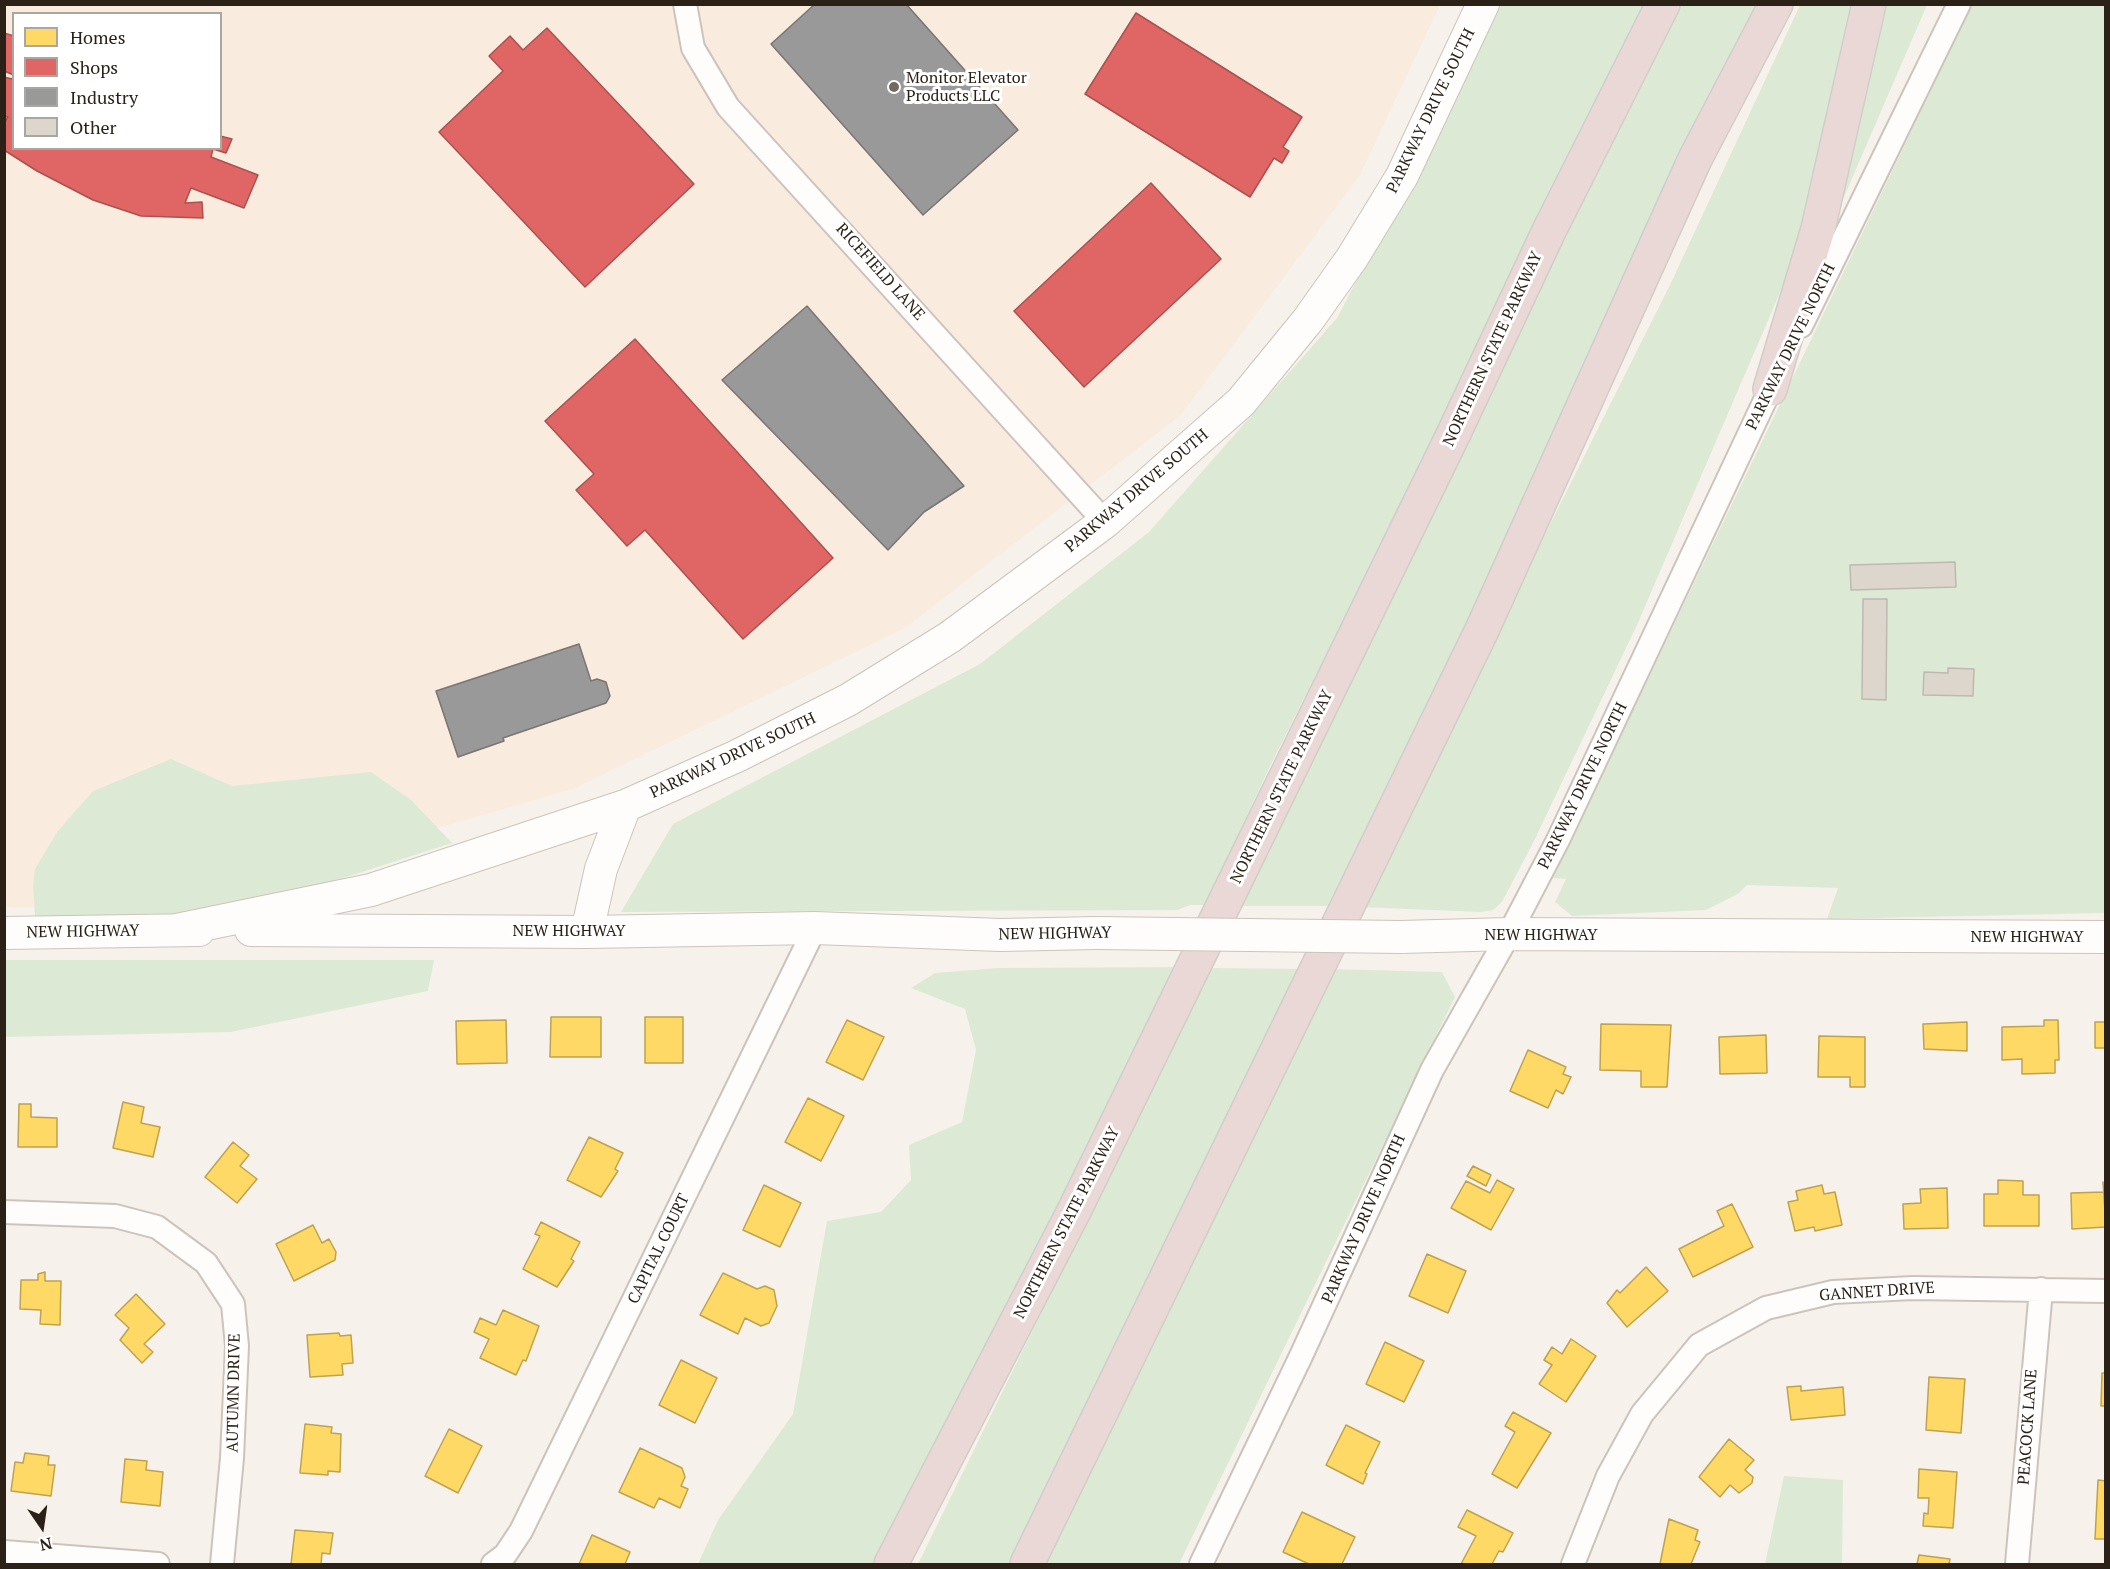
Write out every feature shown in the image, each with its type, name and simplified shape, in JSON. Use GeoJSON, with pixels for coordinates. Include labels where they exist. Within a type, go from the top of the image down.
{"type":"FeatureCollection","features":[{"type":"Feature","properties":{"kind":"highway","name":"NORTHERN STATE PARKWAY"},"geometry":{"type":"LineString","coordinates":[[891,1564],[1074,1211],[1448,446],[1548,233],[1663,4]]}},
{"type":"Feature","properties":{"kind":"highway"},"geometry":{"type":"LineString","coordinates":[[1027,1564],[1482,630],[1695,159],[1776,4]]}},
{"type":"Feature","properties":{"kind":"highway"},"geometry":{"type":"LineString","coordinates":[[1770,389],[1818,229],[1869,4]]}},
{"type":"Feature","properties":{"kind":"street","name":"RICEFIELD LANE"},"geometry":{"type":"LineString","coordinates":[[685,4],[693,48],[728,107],[1105,522]]}},
{"type":"Feature","properties":{"kind":"street","name":"PARKWAY DRIVE SOUTH"},"geometry":{"type":"LineString","coordinates":[[177,930],[371,890],[625,806],[737,756],[848,700],[950,637],[1105,522],[1241,402],[1308,320],[1352,258],[1402,176],[1483,4]]}},
{"type":"Feature","properties":{"kind":"street","name":"PARKWAY DRIVE NORTH"},"geometry":{"type":"LineString","coordinates":[[1201,1564],[1301,1356],[1432,1070],[1509,934],[1558,840],[1770,389],[1959,4]]}},
{"type":"Feature","properties":{"kind":"street"},"geometry":{"type":"LineString","coordinates":[[587,932],[601,868],[625,806]]}},
{"type":"Feature","properties":{"kind":"street"},"geometry":{"type":"LineString","coordinates":[[416,929],[408,912],[406,894],[426,870]]}},
{"type":"Feature","properties":{"kind":"street","name":"NEW HIGHWAY"},"geometry":{"type":"LineString","coordinates":[[4,933],[416,929],[587,932],[816,928],[1000,935],[1097,933],[1401,937],[1509,934],[2106,937]]}},
{"type":"Feature","properties":{"kind":"street","name":"CAPITAL COURT"},"geometry":{"type":"LineString","coordinates":[[493,1564],[505,1555],[521,1532],[816,928]]}},
{"type":"Feature","properties":{"kind":"street","name":"AUTUMN DRIVE"},"geometry":{"type":"LineString","coordinates":[[4,1212],[115,1216],[157,1227],[206,1263],[233,1304],[237,1358],[232,1458],[222,1564]]}},
{"type":"Feature","properties":{"kind":"street","name":"GANNET DRIVE"},"geometry":{"type":"LineString","coordinates":[[1574,1564],[1608,1476],[1642,1414],[1699,1345],[1766,1308],[1833,1292],[1914,1288],[2106,1291]]}},
{"type":"Feature","properties":{"kind":"street","name":"PEACOCK LANE"},"geometry":{"type":"LineString","coordinates":[[2017,1564],[2041,1289]]}},
{"type":"Feature","properties":{"kind":"street"},"geometry":{"type":"LineString","coordinates":[[4,1552],[158,1564]]}},
{"type":"Feature","properties":{"kind":"shaded area"},"geometry":{"type":"Polygon","coordinates":[[[5,5],[1440,5],[1360,175],[1181,415],[905,628],[573,789],[154,910],[5,907],[5,5]]]}},
{"type":"Feature","properties":{"kind":"green space"},"geometry":{"type":"Polygon","coordinates":[[[1501,5],[1644,5],[1466,377],[1273,760],[1205,905],[1190,905],[1178,910],[621,912],[673,824],[980,664],[1149,532],[1337,318],[1501,5]]]}},
{"type":"Feature","properties":{"kind":"green space"},"geometry":{"type":"Polygon","coordinates":[[[1676,5],[1767,5],[1468,632],[1327,906],[1235,906],[1676,5]]]}},
{"type":"Feature","properties":{"kind":"green space"},"geometry":{"type":"Polygon","coordinates":[[[1800,5],[1859,5],[1802,238],[1637,625],[1534,841],[1502,902],[1493,910],[1481,912],[1358,907],[1670,285],[1800,5]]]}},
{"type":"Feature","properties":{"kind":"green space"},"geometry":{"type":"Polygon","coordinates":[[[1885,5],[1927,5],[1841,204],[1835,188],[1885,5]]]}},
{"type":"Feature","properties":{"kind":"green space"},"geometry":{"type":"Polygon","coordinates":[[[1972,5],[2105,5],[2105,913],[1827,919],[1838,888],[1747,885],[1738,894],[1706,910],[1572,916],[1555,902],[1566,879],[1552,878],[1972,5]]]}},
{"type":"Feature","properties":{"kind":"green space"},"geometry":{"type":"Polygon","coordinates":[[[171,759],[232,786],[371,772],[411,800],[452,843],[297,893],[170,917],[35,916],[33,885],[35,869],[57,832],[93,791],[171,759]]]}},
{"type":"Feature","properties":{"kind":"green space"},"geometry":{"type":"Polygon","coordinates":[[[5,960],[434,960],[428,991],[231,1032],[5,1037],[5,960]]]}},
{"type":"Feature","properties":{"kind":"green space"},"geometry":{"type":"Polygon","coordinates":[[[1180,967],[1114,1093],[879,1564],[698,1564],[718,1520],[793,1414],[827,1221],[881,1212],[911,1180],[909,1145],[962,1122],[976,1050],[965,1009],[911,988],[935,973],[998,968],[1180,967]]]}},
{"type":"Feature","properties":{"kind":"green space"},"geometry":{"type":"Polygon","coordinates":[[[1210,968],[1302,969],[1010,1564],[918,1564],[1210,968]]]}},
{"type":"Feature","properties":{"kind":"green space"},"geometry":{"type":"Polygon","coordinates":[[[1332,969],[1442,972],[1455,997],[1179,1564],[1043,1564],[1332,969]]]}},
{"type":"Feature","properties":{"kind":"green space"},"geometry":{"type":"Polygon","coordinates":[[[1784,1476],[1843,1480],[1842,1564],[1765,1564],[1784,1476]]]}},
{"type":"Feature","properties":{"kind":"building: Homes"},"geometry":{"type":"Polygon","coordinates":[[[551,1017],[601,1017],[601,1057],[550,1057],[551,1017]]]}},
{"type":"Feature","properties":{"kind":"building: Homes"},"geometry":{"type":"Polygon","coordinates":[[[645,1017],[683,1017],[683,1063],[645,1063],[645,1017]]]}},
{"type":"Feature","properties":{"kind":"building: Homes"},"geometry":{"type":"Polygon","coordinates":[[[506,1020],[507,1063],[457,1064],[456,1021],[506,1020]]]}},
{"type":"Feature","properties":{"kind":"building: Homes"},"geometry":{"type":"Polygon","coordinates":[[[847,1020],[884,1037],[863,1080],[826,1062],[847,1020]]]}},
{"type":"Feature","properties":{"kind":"building: Homes"},"geometry":{"type":"Polygon","coordinates":[[[2044,1020],[2058,1020],[2059,1060],[2055,1060],[2055,1073],[2022,1074],[2022,1059],[2002,1060],[2002,1027],[2044,1026],[2044,1020]]]}},
{"type":"Feature","properties":{"kind":"building: Homes"},"geometry":{"type":"Polygon","coordinates":[[[1967,1022],[1967,1051],[1924,1049],[1923,1024],[1967,1022]]]}},
{"type":"Feature","properties":{"kind":"building: Homes"},"geometry":{"type":"Polygon","coordinates":[[[2095,1022],[2106,1022],[2106,1048],[2095,1048],[2095,1022]]]}},
{"type":"Feature","properties":{"kind":"building: Homes"},"geometry":{"type":"Polygon","coordinates":[[[1601,1024],[1671,1025],[1667,1087],[1641,1087],[1641,1071],[1600,1070],[1601,1024]]]}},
{"type":"Feature","properties":{"kind":"building: Homes"},"geometry":{"type":"Polygon","coordinates":[[[1766,1035],[1767,1073],[1720,1074],[1719,1037],[1766,1035]]]}},
{"type":"Feature","properties":{"kind":"building: Homes"},"geometry":{"type":"Polygon","coordinates":[[[1819,1036],[1865,1037],[1865,1087],[1850,1087],[1850,1077],[1818,1077],[1819,1036]]]}},
{"type":"Feature","properties":{"kind":"building: Homes"},"geometry":{"type":"Polygon","coordinates":[[[1528,1050],[1566,1067],[1563,1074],[1571,1077],[1563,1094],[1556,1090],[1548,1108],[1510,1091],[1528,1050]]]}},
{"type":"Feature","properties":{"kind":"building: Homes"},"geometry":{"type":"Polygon","coordinates":[[[808,1098],[844,1116],[821,1161],[785,1142],[808,1098]]]}},
{"type":"Feature","properties":{"kind":"building: Homes"},"geometry":{"type":"Polygon","coordinates":[[[123,1102],[144,1107],[141,1123],[160,1127],[153,1157],[113,1148],[123,1102]]]}},
{"type":"Feature","properties":{"kind":"building: Homes"},"geometry":{"type":"Polygon","coordinates":[[[19,1104],[31,1104],[31,1117],[57,1118],[57,1147],[18,1147],[19,1104]]]}},
{"type":"Feature","properties":{"kind":"building: Homes"},"geometry":{"type":"Polygon","coordinates":[[[589,1137],[623,1153],[615,1169],[618,1171],[601,1197],[567,1180],[589,1137]]]}},
{"type":"Feature","properties":{"kind":"building: Homes"},"geometry":{"type":"Polygon","coordinates":[[[233,1142],[249,1155],[240,1166],[257,1179],[237,1203],[205,1177],[233,1142]]]}},
{"type":"Feature","properties":{"kind":"building: Homes"},"geometry":{"type":"Polygon","coordinates":[[[1473,1166],[1491,1175],[1486,1186],[1467,1176],[1473,1166]]]}},
{"type":"Feature","properties":{"kind":"building: Homes"},"geometry":{"type":"Polygon","coordinates":[[[1497,1180],[1514,1189],[1491,1230],[1451,1208],[1466,1181],[1490,1193],[1497,1180]]]}},
{"type":"Feature","properties":{"kind":"building: Homes"},"geometry":{"type":"Polygon","coordinates":[[[1998,1180],[2023,1181],[2023,1195],[2039,1195],[2039,1226],[1984,1226],[1984,1194],[1998,1194],[1998,1180]]]}},
{"type":"Feature","properties":{"kind":"building: Homes"},"geometry":{"type":"Polygon","coordinates":[[[764,1185],[801,1203],[780,1247],[743,1230],[764,1185]]]}},
{"type":"Feature","properties":{"kind":"building: Homes"},"geometry":{"type":"Polygon","coordinates":[[[1822,1185],[1824,1194],[1835,1192],[1842,1225],[1815,1231],[1814,1227],[1795,1231],[1788,1202],[1798,1200],[1796,1191],[1822,1185]]]}},
{"type":"Feature","properties":{"kind":"building: Homes"},"geometry":{"type":"Polygon","coordinates":[[[1947,1188],[1948,1228],[1904,1229],[1903,1204],[1921,1203],[1920,1189],[1947,1188]]]}},
{"type":"Feature","properties":{"kind":"building: Homes"},"geometry":{"type":"Polygon","coordinates":[[[2104,1192],[2106,1227],[2072,1229],[2071,1193],[2104,1192]]]}},
{"type":"Feature","properties":{"kind":"building: Homes"},"geometry":{"type":"Polygon","coordinates":[[[1732,1204],[1753,1247],[1693,1277],[1679,1249],[1724,1226],[1717,1211],[1732,1204]]]}},
{"type":"Feature","properties":{"kind":"building: Homes"},"geometry":{"type":"Polygon","coordinates":[[[541,1222],[580,1242],[571,1259],[574,1261],[557,1287],[523,1269],[540,1236],[535,1234],[541,1222]]]}},
{"type":"Feature","properties":{"kind":"building: Homes"},"geometry":{"type":"Polygon","coordinates":[[[313,1225],[322,1243],[329,1239],[336,1252],[335,1260],[294,1281],[276,1244],[313,1225]]]}},
{"type":"Feature","properties":{"kind":"building: Homes"},"geometry":{"type":"Polygon","coordinates":[[[1427,1254],[1466,1271],[1448,1313],[1409,1296],[1427,1254]]]}},
{"type":"Feature","properties":{"kind":"building: Homes"},"geometry":{"type":"Polygon","coordinates":[[[1646,1267],[1668,1291],[1627,1327],[1607,1303],[1617,1290],[1620,1293],[1646,1267]]]}},
{"type":"Feature","properties":{"kind":"building: Homes"},"geometry":{"type":"Polygon","coordinates":[[[45,1272],[45,1281],[61,1281],[60,1325],[40,1324],[41,1310],[20,1309],[21,1280],[38,1280],[38,1274],[45,1272]]]}},
{"type":"Feature","properties":{"kind":"building: Homes"},"geometry":{"type":"Polygon","coordinates":[[[723,1273],[757,1289],[765,1286],[774,1290],[777,1306],[769,1323],[761,1326],[745,1318],[738,1334],[700,1315],[723,1273]]]}},
{"type":"Feature","properties":{"kind":"building: Homes"},"geometry":{"type":"Polygon","coordinates":[[[136,1294],[165,1324],[144,1344],[153,1352],[142,1363],[120,1340],[129,1328],[115,1315],[136,1294]]]}},
{"type":"Feature","properties":{"kind":"building: Homes"},"geometry":{"type":"Polygon","coordinates":[[[503,1310],[539,1326],[526,1361],[523,1360],[516,1375],[480,1358],[489,1339],[474,1332],[480,1318],[496,1325],[503,1310]]]}},
{"type":"Feature","properties":{"kind":"building: Homes"},"geometry":{"type":"Polygon","coordinates":[[[339,1333],[340,1336],[351,1335],[353,1363],[342,1364],[343,1375],[310,1377],[307,1335],[339,1333]]]}},
{"type":"Feature","properties":{"kind":"building: Homes"},"geometry":{"type":"Polygon","coordinates":[[[1571,1339],[1596,1356],[1566,1402],[1539,1384],[1552,1365],[1544,1360],[1552,1347],[1562,1354],[1571,1339]]]}},
{"type":"Feature","properties":{"kind":"building: Homes"},"geometry":{"type":"Polygon","coordinates":[[[1385,1342],[1424,1361],[1404,1402],[1366,1384],[1385,1342]]]}},
{"type":"Feature","properties":{"kind":"building: Homes"},"geometry":{"type":"Polygon","coordinates":[[[681,1360],[717,1378],[695,1423],[659,1405],[681,1360]]]}},
{"type":"Feature","properties":{"kind":"building: Homes"},"geometry":{"type":"Polygon","coordinates":[[[2102,1373],[2106,1373],[2106,1406],[2101,1406],[2102,1373]]]}},
{"type":"Feature","properties":{"kind":"building: Homes"},"geometry":{"type":"Polygon","coordinates":[[[1929,1377],[1965,1379],[1961,1433],[1926,1430],[1929,1377]]]}},
{"type":"Feature","properties":{"kind":"building: Homes"},"geometry":{"type":"Polygon","coordinates":[[[1801,1386],[1801,1391],[1843,1387],[1845,1415],[1791,1420],[1787,1387],[1801,1386]]]}},
{"type":"Feature","properties":{"kind":"building: Homes"},"geometry":{"type":"Polygon","coordinates":[[[1513,1412],[1551,1433],[1517,1488],[1492,1474],[1515,1432],[1505,1426],[1513,1412]]]}},
{"type":"Feature","properties":{"kind":"building: Homes"},"geometry":{"type":"Polygon","coordinates":[[[305,1424],[332,1427],[331,1433],[341,1434],[340,1472],[328,1471],[328,1475],[300,1473],[305,1424]]]}},
{"type":"Feature","properties":{"kind":"building: Homes"},"geometry":{"type":"Polygon","coordinates":[[[1346,1425],[1380,1442],[1365,1473],[1367,1474],[1363,1484],[1326,1465],[1346,1425]]]}},
{"type":"Feature","properties":{"kind":"building: Homes"},"geometry":{"type":"Polygon","coordinates":[[[449,1429],[482,1446],[458,1493],[425,1476],[449,1429]]]}},
{"type":"Feature","properties":{"kind":"building: Homes"},"geometry":{"type":"Polygon","coordinates":[[[1729,1439],[1754,1460],[1745,1470],[1753,1477],[1752,1483],[1739,1493],[1730,1485],[1720,1497],[1699,1477],[1729,1439]]]}},
{"type":"Feature","properties":{"kind":"building: Homes"},"geometry":{"type":"Polygon","coordinates":[[[640,1448],[682,1468],[685,1477],[681,1486],[688,1489],[680,1508],[659,1498],[654,1508],[619,1492],[640,1448]]]}},
{"type":"Feature","properties":{"kind":"building: Homes"},"geometry":{"type":"Polygon","coordinates":[[[25,1453],[49,1456],[48,1465],[55,1465],[51,1496],[11,1491],[15,1462],[23,1463],[25,1453]]]}},
{"type":"Feature","properties":{"kind":"building: Homes"},"geometry":{"type":"Polygon","coordinates":[[[125,1459],[147,1461],[146,1470],[163,1472],[160,1506],[121,1502],[125,1459]]]}},
{"type":"Feature","properties":{"kind":"building: Homes"},"geometry":{"type":"Polygon","coordinates":[[[1919,1469],[1957,1472],[1953,1528],[1923,1526],[1924,1513],[1928,1514],[1929,1498],[1918,1498],[1919,1469]]]}},
{"type":"Feature","properties":{"kind":"building: Homes"},"geometry":{"type":"Polygon","coordinates":[[[2098,1480],[2106,1481],[2106,1539],[2095,1539],[2098,1480]]]}},
{"type":"Feature","properties":{"kind":"building: Homes"},"geometry":{"type":"Polygon","coordinates":[[[1467,1510],[1513,1533],[1503,1552],[1499,1551],[1492,1564],[1461,1564],[1476,1536],[1458,1527],[1467,1510]]]}},
{"type":"Feature","properties":{"kind":"building: Homes"},"geometry":{"type":"Polygon","coordinates":[[[1302,1512],[1355,1537],[1342,1564],[1309,1564],[1283,1552],[1302,1512]]]}},
{"type":"Feature","properties":{"kind":"building: Homes"},"geometry":{"type":"Polygon","coordinates":[[[1669,1519],[1698,1530],[1695,1540],[1700,1542],[1691,1564],[1660,1564],[1669,1519]]]}},
{"type":"Feature","properties":{"kind":"building: Homes"},"geometry":{"type":"Polygon","coordinates":[[[295,1530],[333,1533],[330,1554],[322,1553],[321,1564],[291,1564],[295,1530]]]}},
{"type":"Feature","properties":{"kind":"building: Homes"},"geometry":{"type":"Polygon","coordinates":[[[592,1535],[630,1552],[625,1564],[579,1564],[592,1535]]]}},
{"type":"Feature","properties":{"kind":"building: Homes"},"geometry":{"type":"Polygon","coordinates":[[[1919,1555],[1950,1559],[1949,1564],[1917,1564],[1919,1555]]]}},
{"type":"Feature","properties":{"kind":"building: Shops"},"geometry":{"type":"Polygon","coordinates":[[[1136,13],[1302,117],[1283,147],[1289,151],[1282,163],[1274,158],[1250,197],[1085,94],[1136,13]]]}},
{"type":"Feature","properties":{"kind":"building: Shops"},"geometry":{"type":"Polygon","coordinates":[[[547,28],[694,184],[585,287],[439,132],[503,71],[489,56],[510,36],[523,50],[547,28]]]}},
{"type":"Feature","properties":{"kind":"building: Shops"},"geometry":{"type":"Polygon","coordinates":[[[4,33],[12,35],[12,74],[4,71],[4,33]]]}},
{"type":"Feature","properties":{"kind":"building: Shops"},"geometry":{"type":"Polygon","coordinates":[[[4,77],[12,79],[12,150],[213,150],[211,157],[258,175],[244,208],[191,188],[185,203],[202,202],[203,218],[141,216],[93,200],[37,171],[4,150],[4,123],[8,117],[4,116],[4,77]]]}},
{"type":"Feature","properties":{"kind":"building: Shops"},"geometry":{"type":"Polygon","coordinates":[[[222,136],[232,139],[226,153],[216,150],[222,150],[222,136]]]}},
{"type":"Feature","properties":{"kind":"building: Shops"},"geometry":{"type":"Polygon","coordinates":[[[1151,183],[1221,259],[1084,387],[1014,311],[1151,183]]]}},
{"type":"Feature","properties":{"kind":"building: Shops"},"geometry":{"type":"Polygon","coordinates":[[[635,339],[833,558],[743,639],[645,530],[627,546],[576,490],[594,474],[545,421],[635,339]]]}},
{"type":"Feature","properties":{"kind":"building: Industry","name":"Monitor Elevator Products LLC"},"geometry":{"type":"Polygon","coordinates":[[[815,4],[906,4],[1018,130],[923,215],[771,44],[815,4]]]}},
{"type":"Feature","properties":{"kind":"building: Industry"},"geometry":{"type":"Polygon","coordinates":[[[807,306],[964,486],[924,512],[888,550],[722,380],[807,306]]]}},
{"type":"Feature","properties":{"kind":"building: Industry"},"geometry":{"type":"Polygon","coordinates":[[[579,644],[591,681],[597,679],[606,682],[610,696],[606,703],[503,738],[504,741],[458,757],[436,691],[579,644]]]}},
{"type":"Feature","properties":{"kind":"building: Other"},"geometry":{"type":"Polygon","coordinates":[[[1955,562],[1956,587],[1851,590],[1850,565],[1955,562]]]}},
{"type":"Feature","properties":{"kind":"building: Other"},"geometry":{"type":"Polygon","coordinates":[[[1863,599],[1887,599],[1886,700],[1862,699],[1863,599]]]}},
{"type":"Feature","properties":{"kind":"building: Other"},"geometry":{"type":"Polygon","coordinates":[[[1948,668],[1974,669],[1973,696],[1923,695],[1924,672],[1948,673],[1948,668]]]}},
{"type":"Feature","properties":{"kind":"place","name":"Monitor Elevator Products LLC"},"geometry":{"type":"Point","coordinates":[894,87]}}]}
